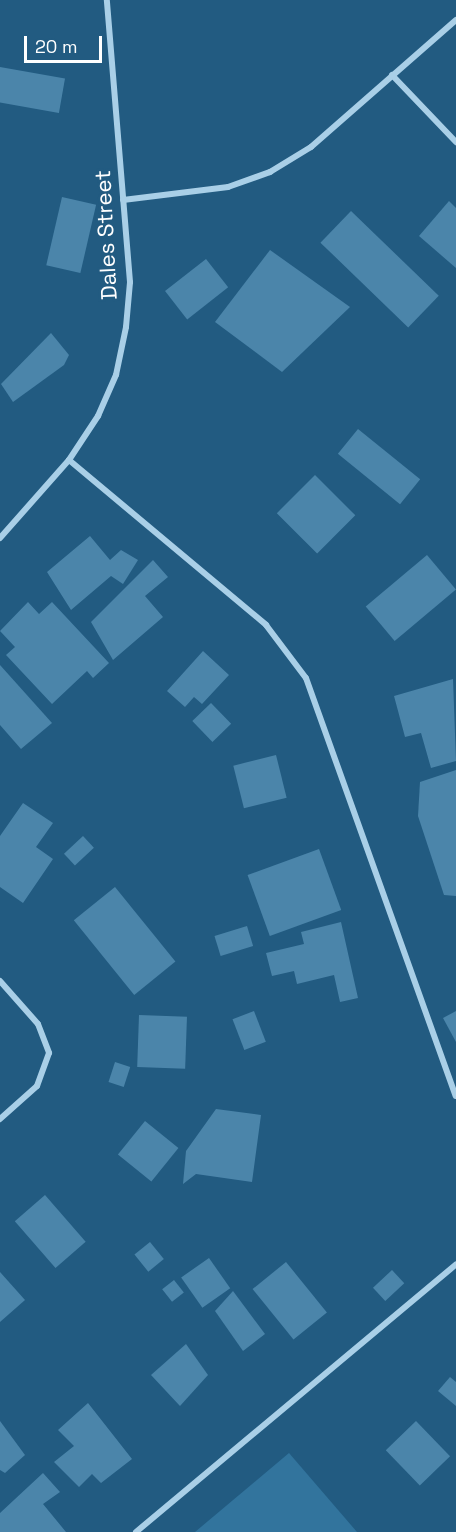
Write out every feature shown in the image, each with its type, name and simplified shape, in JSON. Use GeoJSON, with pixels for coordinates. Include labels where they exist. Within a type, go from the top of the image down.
{"type":"FeatureCollection","features":[{"type":"Feature","properties":{"kind":"street","name":"Dales Street"},"geometry":{"type":"LineString","coordinates":[[0,538],[69,460],[102,406],[126,327],[130,282],[107,0]]}},
{"type":"Feature","properties":{"kind":"street"},"geometry":{"type":"LineString","coordinates":[[123,200],[228,188],[270,172],[310,147],[456,20]]}},
{"type":"Feature","properties":{"kind":"street"},"geometry":{"type":"LineString","coordinates":[[392,75],[456,142]]}},
{"type":"Feature","properties":{"kind":"street"},"geometry":{"type":"LineString","coordinates":[[69,460],[266,625],[306,678],[456,1096]]}},
{"type":"Feature","properties":{"kind":"street"},"geometry":{"type":"LineString","coordinates":[[0,981],[38,1024],[49,1053],[37,1086],[0,1119]]}},
{"type":"Feature","properties":{"kind":"street"},"geometry":{"type":"LineString","coordinates":[[136,1532],[456,1264]]}},
{"type":"Feature","properties":{"kind":"shaded area"},"geometry":{"type":"Polygon","coordinates":[[[289,1453],[357,1532],[195,1532],[289,1453]]]}},
{"type":"Feature","properties":{"kind":"building"},"geometry":{"type":"Polygon","coordinates":[[[0,67],[65,78],[59,113],[0,103],[0,67]]]}},
{"type":"Feature","properties":{"kind":"building"},"geometry":{"type":"Polygon","coordinates":[[[62,197],[96,205],[80,273],[46,265],[62,197]]]}},
{"type":"Feature","properties":{"kind":"building"},"geometry":{"type":"Polygon","coordinates":[[[449,201],[456,208],[456,268],[419,236],[449,201]]]}},
{"type":"Feature","properties":{"kind":"building"},"geometry":{"type":"Polygon","coordinates":[[[351,211],[439,296],[408,327],[320,243],[351,211]]]}},
{"type":"Feature","properties":{"kind":"building"},"geometry":{"type":"Polygon","coordinates":[[[270,250],[350,307],[282,372],[215,322],[270,250]]]}},
{"type":"Feature","properties":{"kind":"building"},"geometry":{"type":"Polygon","coordinates":[[[206,259],[228,287],[187,319],[165,291],[206,259]]]}},
{"type":"Feature","properties":{"kind":"building"},"geometry":{"type":"Polygon","coordinates":[[[51,333],[69,355],[64,365],[13,402],[1,384],[51,333]]]}},
{"type":"Feature","properties":{"kind":"building"},"geometry":{"type":"Polygon","coordinates":[[[358,429],[420,479],[400,504],[338,454],[358,429]]]}},
{"type":"Feature","properties":{"kind":"building"},"geometry":{"type":"Polygon","coordinates":[[[315,475],[355,515],[317,553],[277,513],[315,475]]]}},
{"type":"Feature","properties":{"kind":"building"},"geometry":{"type":"Polygon","coordinates":[[[90,536],[110,560],[121,550],[138,560],[123,584],[111,576],[71,610],[47,572],[90,536]]]}},
{"type":"Feature","properties":{"kind":"building"},"geometry":{"type":"Polygon","coordinates":[[[427,555],[456,589],[395,641],[366,606],[427,555]]]}},
{"type":"Feature","properties":{"kind":"building"},"geometry":{"type":"Polygon","coordinates":[[[153,560],[168,577],[145,596],[163,617],[113,660],[91,622],[153,560]]]}},
{"type":"Feature","properties":{"kind":"building"},"geometry":{"type":"Polygon","coordinates":[[[28,602],[39,614],[52,602],[109,663],[93,678],[87,671],[52,704],[6,655],[15,647],[0,631],[28,602]]]}},
{"type":"Feature","properties":{"kind":"building"},"geometry":{"type":"Polygon","coordinates":[[[203,651],[229,675],[202,704],[194,697],[185,707],[167,691],[203,651]]]}},
{"type":"Feature","properties":{"kind":"building"},"geometry":{"type":"Polygon","coordinates":[[[0,665],[52,723],[21,749],[0,725],[0,665]]]}},
{"type":"Feature","properties":{"kind":"building"},"geometry":{"type":"Polygon","coordinates":[[[453,679],[456,761],[431,768],[421,733],[405,737],[394,696],[453,679]]]}},
{"type":"Feature","properties":{"kind":"building"},"geometry":{"type":"Polygon","coordinates":[[[211,703],[231,724],[212,742],[192,721],[211,703]]]}},
{"type":"Feature","properties":{"kind":"building"},"geometry":{"type":"Polygon","coordinates":[[[276,755],[287,798],[244,808],[233,766],[276,755]]]}},
{"type":"Feature","properties":{"kind":"building"},"geometry":{"type":"Polygon","coordinates":[[[456,770],[456,896],[444,895],[418,816],[420,782],[456,770]]]}},
{"type":"Feature","properties":{"kind":"building"},"geometry":{"type":"Polygon","coordinates":[[[23,803],[53,823],[36,847],[53,859],[23,903],[0,887],[0,836],[23,803]]]}},
{"type":"Feature","properties":{"kind":"building"},"geometry":{"type":"Polygon","coordinates":[[[83,836],[94,848],[75,865],[64,854],[83,836]]]}},
{"type":"Feature","properties":{"kind":"building"},"geometry":{"type":"Polygon","coordinates":[[[319,849],[341,910],[270,936],[248,875],[319,849]]]}},
{"type":"Feature","properties":{"kind":"building"},"geometry":{"type":"Polygon","coordinates":[[[115,887],[175,962],[134,995],[74,920],[115,887]]]}},
{"type":"Feature","properties":{"kind":"building"},"geometry":{"type":"Polygon","coordinates":[[[341,922],[358,998],[340,1002],[334,975],[297,984],[294,971],[272,976],[266,953],[304,944],[301,932],[341,922]]]}},
{"type":"Feature","properties":{"kind":"building"},"geometry":{"type":"Polygon","coordinates":[[[247,926],[253,946],[221,956],[214,936],[247,926]]]}},
{"type":"Feature","properties":{"kind":"building"},"geometry":{"type":"Polygon","coordinates":[[[254,1011],[266,1042],[244,1050],[233,1019],[254,1011]]]}},
{"type":"Feature","properties":{"kind":"building"},"geometry":{"type":"Polygon","coordinates":[[[456,1011],[456,1042],[443,1018],[456,1011]]]}},
{"type":"Feature","properties":{"kind":"building"},"geometry":{"type":"Polygon","coordinates":[[[139,1015],[187,1017],[185,1069],[137,1067],[139,1015]]]}},
{"type":"Feature","properties":{"kind":"building"},"geometry":{"type":"Polygon","coordinates":[[[115,1062],[130,1067],[124,1087],[109,1082],[115,1062]]]}},
{"type":"Feature","properties":{"kind":"building"},"geometry":{"type":"Polygon","coordinates":[[[216,1109],[261,1115],[252,1182],[196,1174],[183,1184],[186,1151],[216,1109]]]}},
{"type":"Feature","properties":{"kind":"building"},"geometry":{"type":"Polygon","coordinates":[[[145,1121],[178,1148],[151,1181],[118,1154],[145,1121]]]}},
{"type":"Feature","properties":{"kind":"building"},"geometry":{"type":"Polygon","coordinates":[[[45,1195],[86,1242],[55,1268],[15,1221],[45,1195]]]}},
{"type":"Feature","properties":{"kind":"building"},"geometry":{"type":"Polygon","coordinates":[[[150,1242],[164,1259],[148,1272],[134,1255],[150,1242]]]}},
{"type":"Feature","properties":{"kind":"building"},"geometry":{"type":"Polygon","coordinates":[[[209,1258],[230,1288],[202,1308],[181,1278],[209,1258]]]}},
{"type":"Feature","properties":{"kind":"building"},"geometry":{"type":"Polygon","coordinates":[[[286,1262],[327,1313],[293,1340],[253,1289],[286,1262]]]}},
{"type":"Feature","properties":{"kind":"building"},"geometry":{"type":"Polygon","coordinates":[[[392,1270],[404,1283],[385,1301],[373,1288],[392,1270]]]}},
{"type":"Feature","properties":{"kind":"building"},"geometry":{"type":"Polygon","coordinates":[[[0,1272],[25,1300],[0,1322],[0,1272]]]}},
{"type":"Feature","properties":{"kind":"building"},"geometry":{"type":"Polygon","coordinates":[[[174,1280],[184,1293],[172,1302],[162,1289],[174,1280]]]}},
{"type":"Feature","properties":{"kind":"building"},"geometry":{"type":"Polygon","coordinates":[[[233,1291],[265,1334],[243,1351],[215,1311],[233,1291]]]}},
{"type":"Feature","properties":{"kind":"building"},"geometry":{"type":"Polygon","coordinates":[[[186,1344],[208,1375],[180,1406],[151,1375],[186,1344]]]}},
{"type":"Feature","properties":{"kind":"building"},"geometry":{"type":"Polygon","coordinates":[[[450,1377],[456,1382],[456,1406],[438,1391],[450,1377]]]}},
{"type":"Feature","properties":{"kind":"building"},"geometry":{"type":"Polygon","coordinates":[[[88,1403],[132,1459],[101,1483],[92,1474],[79,1487],[54,1462],[74,1446],[58,1430],[88,1403]]]}},
{"type":"Feature","properties":{"kind":"building"},"geometry":{"type":"Polygon","coordinates":[[[0,1421],[25,1455],[5,1473],[0,1470],[0,1421]]]}},
{"type":"Feature","properties":{"kind":"building"},"geometry":{"type":"Polygon","coordinates":[[[416,1421],[450,1456],[420,1485],[386,1450],[416,1421]]]}},
{"type":"Feature","properties":{"kind":"building"},"geometry":{"type":"Polygon","coordinates":[[[43,1473],[60,1492],[43,1504],[66,1532],[0,1532],[0,1513],[43,1473]]]}}]}
